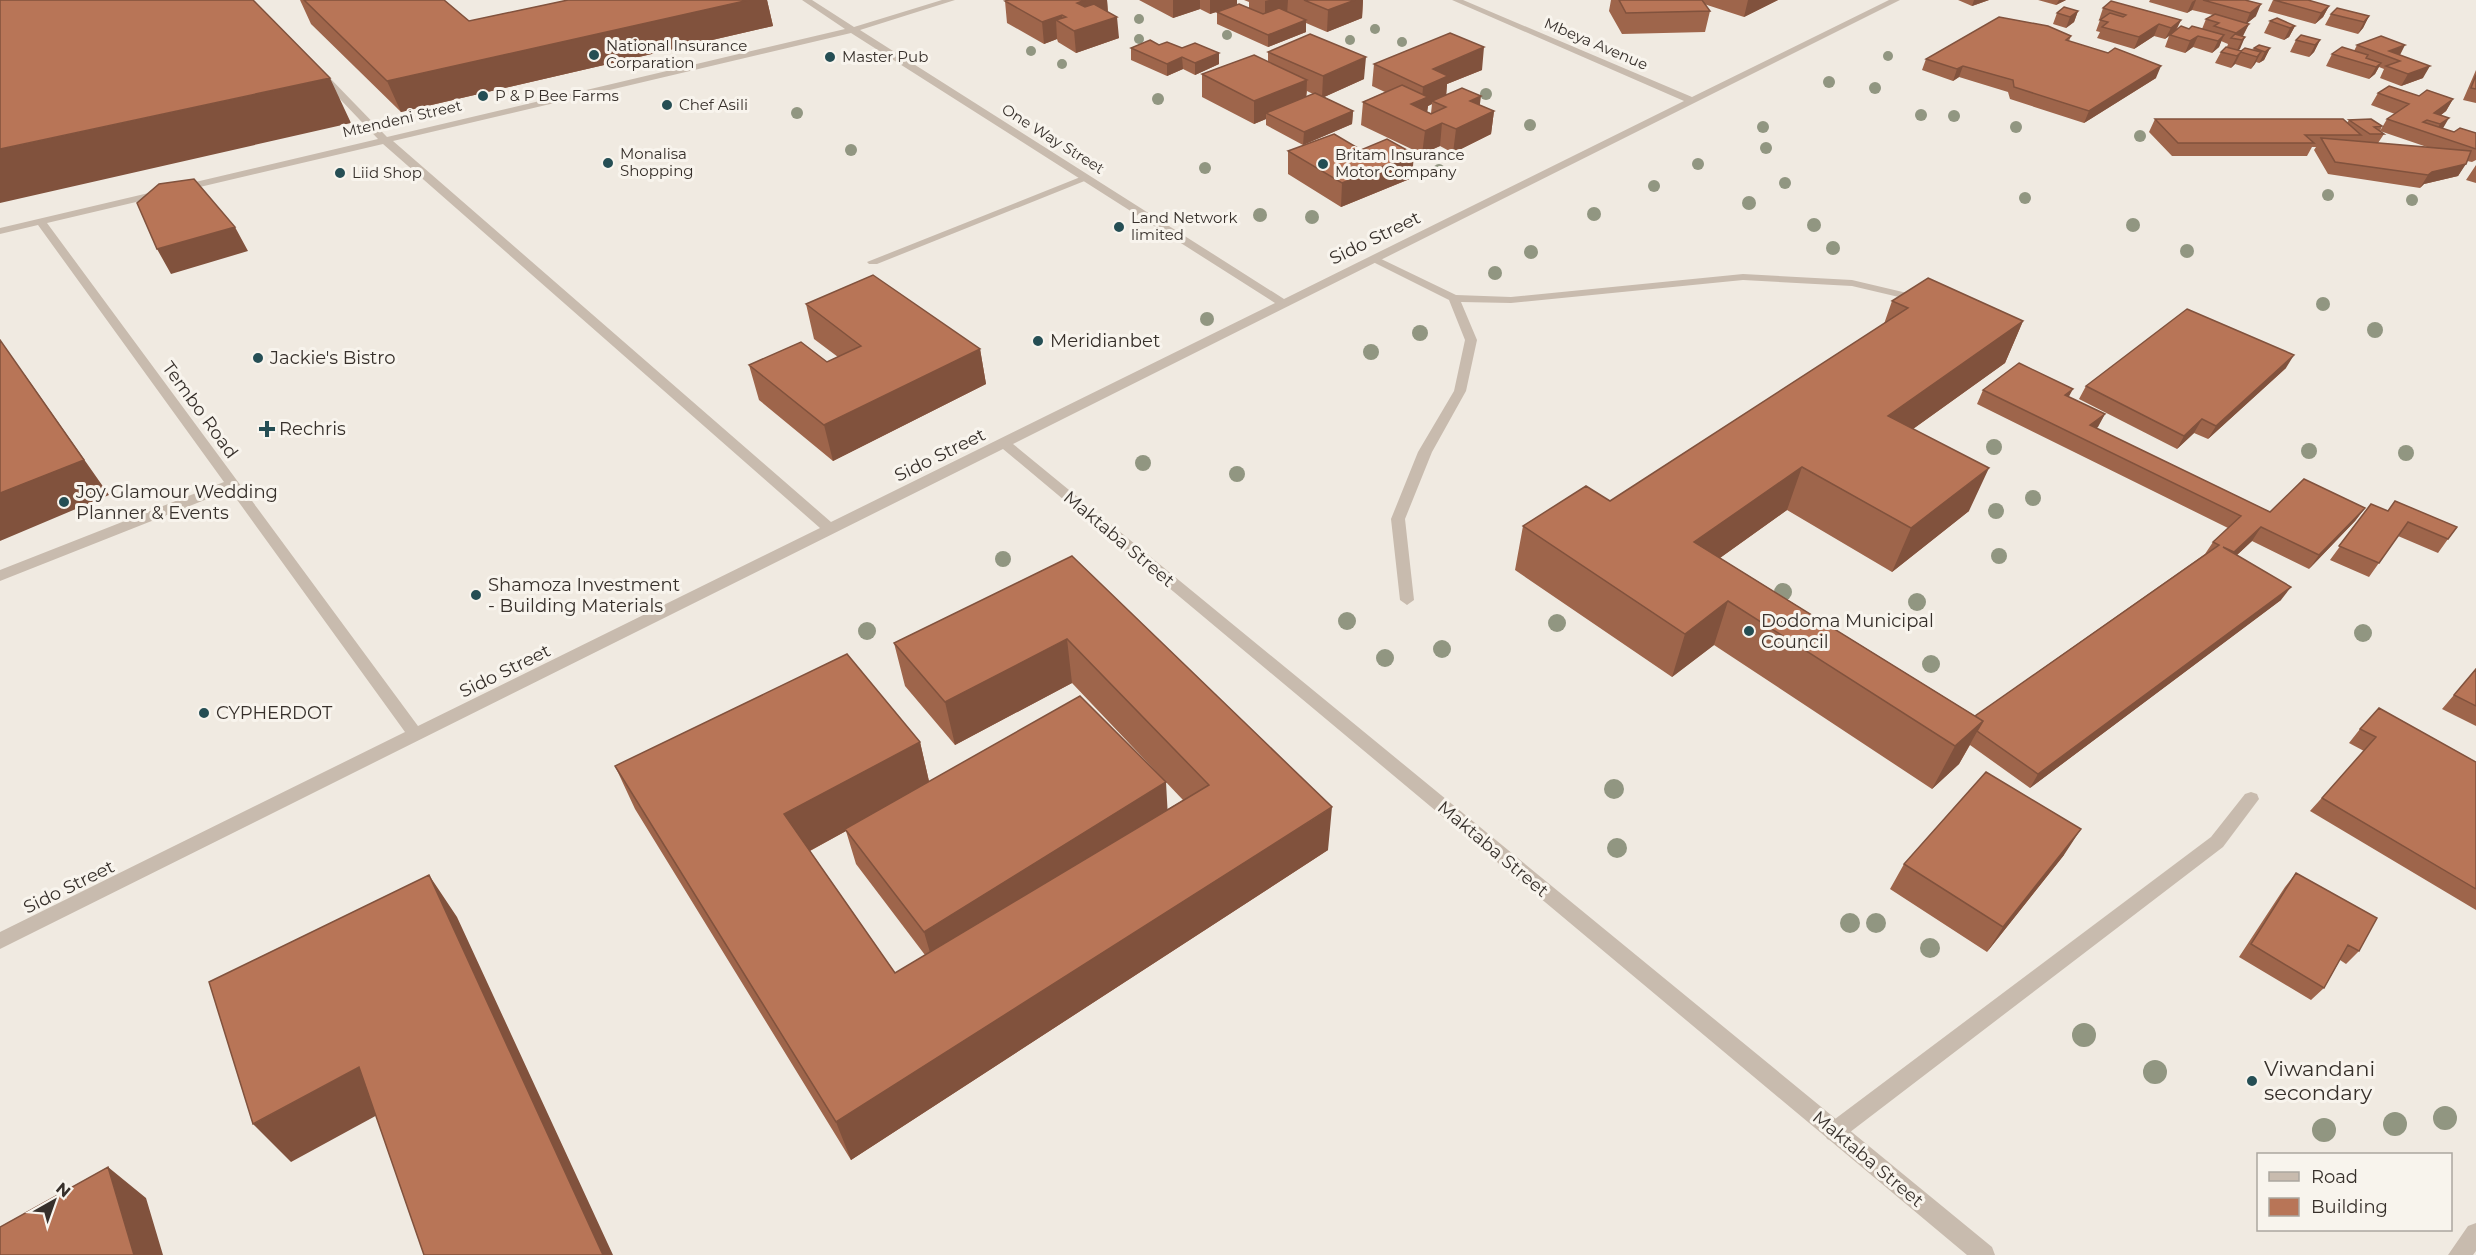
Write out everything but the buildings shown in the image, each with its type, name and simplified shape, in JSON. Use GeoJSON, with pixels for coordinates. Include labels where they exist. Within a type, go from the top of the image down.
{"type":"FeatureCollection","features":[{"type":"Feature","properties":{"kind":"street","name":"One Way Street"},"geometry":{"type":"LineString","coordinates":[[806,0],[1284,304]]}},
{"type":"Feature","properties":{"kind":"street","name":"Mtendeni Street"},"geometry":{"type":"LineString","coordinates":[[0,231],[852,30],[951,0]]}},
{"type":"Feature","properties":{"kind":"street","name":"Mbeya Avenue"},"geometry":{"type":"LineString","coordinates":[[1456,0],[1692,101]]}},
{"type":"Feature","properties":{"kind":"street","name":"Sido Street"},"geometry":{"type":"LineString","coordinates":[[0,941],[1896,0]]}},
{"type":"Feature","properties":{"kind":"street"},"geometry":{"type":"LineString","coordinates":[[312,65],[384,139],[830,529]]}},
{"type":"Feature","properties":{"kind":"street"},"geometry":{"type":"LineString","coordinates":[[873,262],[1087,178]]}},
{"type":"Feature","properties":{"kind":"street","name":"Tembo Road"},"geometry":{"type":"LineString","coordinates":[[40,221],[416,735]]}},
{"type":"Feature","properties":{"kind":"street"},"geometry":{"type":"LineString","coordinates":[[1375,259],[1454,298],[1510,300],[1743,277],[1852,283],[1932,302]]}},
{"type":"Feature","properties":{"kind":"street"},"geometry":{"type":"LineString","coordinates":[[1407,600],[1398,519],[1425,452],[1460,392],[1471,340],[1454,298]]}},
{"type":"Feature","properties":{"kind":"street","name":"Maktaba Street"},"geometry":{"type":"LineString","coordinates":[[1003,443],[1984,1255]]}},
{"type":"Feature","properties":{"kind":"street"},"geometry":{"type":"LineString","coordinates":[[0,576],[232,484]]}},
{"type":"Feature","properties":{"kind":"street"},"geometry":{"type":"LineString","coordinates":[[1834,1132],[2217,842],[2251,799]]}},
{"type":"Feature","properties":{"kind":"street"},"geometry":{"type":"LineString","coordinates":[[2459,1255],[2476,1234]]}},
{"type":"Feature","properties":{"kind":"place","name":"National Insurance Corparation"},"geometry":{"type":"Point","coordinates":[594,55]}},
{"type":"Feature","properties":{"kind":"place","name":"Master Pub"},"geometry":{"type":"Point","coordinates":[830,57]}},
{"type":"Feature","properties":{"kind":"place","name":"P & P Bee Farms"},"geometry":{"type":"Point","coordinates":[483,96]}},
{"type":"Feature","properties":{"kind":"place","name":"Chef Asili"},"geometry":{"type":"Point","coordinates":[667,105]}},
{"type":"Feature","properties":{"kind":"place","name":"Monalisa Shopping"},"geometry":{"type":"Point","coordinates":[608,163]}},
{"type":"Feature","properties":{"kind":"place","name":"Britam Insurance Motor Company"},"geometry":{"type":"Point","coordinates":[1323,164]}},
{"type":"Feature","properties":{"kind":"place","name":"Liid Shop"},"geometry":{"type":"Point","coordinates":[340,173]}},
{"type":"Feature","properties":{"kind":"place","name":"Land Network limited"},"geometry":{"type":"Point","coordinates":[1119,227]}},
{"type":"Feature","properties":{"kind":"place","name":"Meridianbet"},"geometry":{"type":"Point","coordinates":[1038,341]}},
{"type":"Feature","properties":{"kind":"place","name":"Jackie's Bistro"},"geometry":{"type":"Point","coordinates":[258,358]}},
{"type":"Feature","properties":{"kind":"place","name":"Rechris"},"geometry":{"type":"Point","coordinates":[267,429]}},
{"type":"Feature","properties":{"kind":"place","name":"Joy Glamour Wedding Planner & Events"},"geometry":{"type":"Point","coordinates":[64,502]}},
{"type":"Feature","properties":{"kind":"place","name":"Shamoza Investment - Building Materials"},"geometry":{"type":"Point","coordinates":[476,595]}},
{"type":"Feature","properties":{"kind":"place","name":"Dodoma Municipal Council"},"geometry":{"type":"Point","coordinates":[1749,631]}},
{"type":"Feature","properties":{"kind":"place","name":"CYPHERDOT"},"geometry":{"type":"Point","coordinates":[204,713]}},
{"type":"Feature","properties":{"kind":"place","name":"Viwandani secondary"},"geometry":{"type":"Point","coordinates":[2252,1081]}}]}
